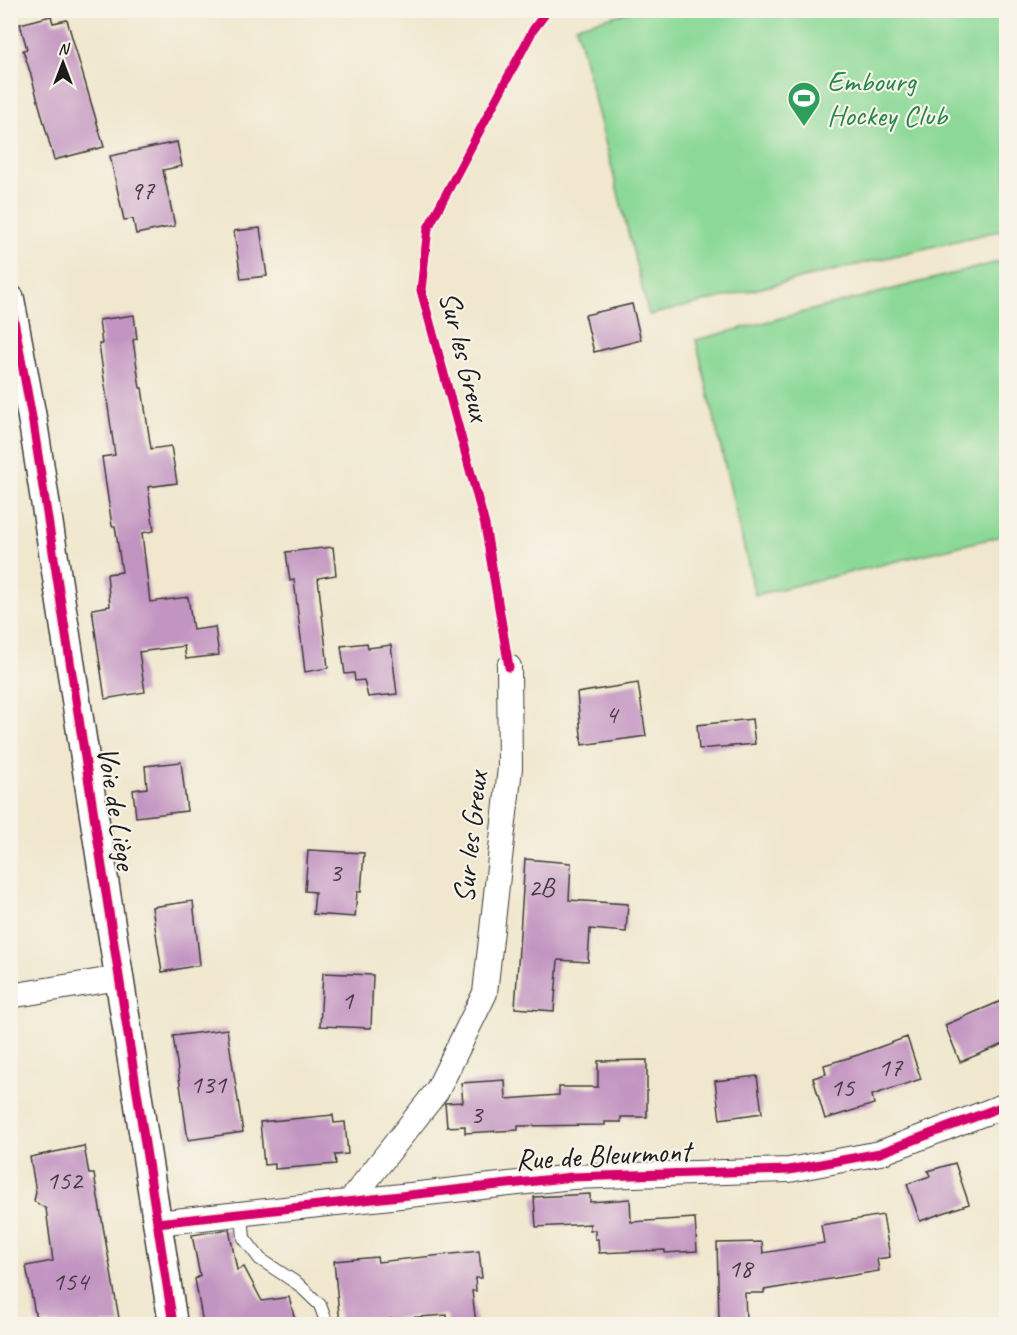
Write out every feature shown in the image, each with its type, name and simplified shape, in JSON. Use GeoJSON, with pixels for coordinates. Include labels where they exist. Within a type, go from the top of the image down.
{"type":"FeatureCollection","features":[{"type":"Feature","properties":{"kind":"street","name":"Voie de Liège"},"geometry":{"type":"LineString","coordinates":[[10,299],[35,434],[173,1324]]}},
{"type":"Feature","properties":{"kind":"street","name":"Sur les Greux"},"geometry":{"type":"LineString","coordinates":[[350,1201],[437,1091],[485,993],[510,768],[509,667]]}},
{"type":"Feature","properties":{"kind":"street"},"geometry":{"type":"LineString","coordinates":[[10,996],[119,978]]}},
{"type":"Feature","properties":{"kind":"street","name":"Rue de Bleurmont"},"geometry":{"type":"LineString","coordinates":[[157,1223],[572,1177],[789,1170],[880,1153],[1006,1105]]}},
{"type":"Feature","properties":{"kind":"lane"},"geometry":{"type":"LineString","coordinates":[[242,1215],[244,1238],[260,1259],[298,1284],[320,1305],[327,1324]]}},
{"type":"Feature","properties":{"kind":"green space","name":"Embourg Hockey Club"},"geometry":{"type":"Polygon","coordinates":[[[637,10],[1006,11],[1006,229],[649,315],[576,26],[637,10]]]}},
{"type":"Feature","properties":{"kind":"green space"},"geometry":{"type":"Polygon","coordinates":[[[1006,260],[1006,535],[755,595],[696,340],[1006,260]]]}},
{"type":"Feature","properties":{"kind":"building"},"geometry":{"type":"Polygon","coordinates":[[[51,16],[53,23],[67,20],[104,147],[54,160],[23,50],[27,49],[20,24],[51,16]]]}},
{"type":"Feature","properties":{"kind":"building"},"geometry":{"type":"Polygon","coordinates":[[[177,142],[182,166],[163,170],[175,226],[136,234],[133,219],[124,220],[110,156],[177,142]]]}},
{"type":"Feature","properties":{"kind":"building"},"geometry":{"type":"Polygon","coordinates":[[[260,228],[267,276],[241,279],[234,231],[260,228]]]}},
{"type":"Feature","properties":{"kind":"building"},"geometry":{"type":"Polygon","coordinates":[[[632,304],[641,340],[594,352],[585,315],[632,304]]]}},
{"type":"Feature","properties":{"kind":"building"},"geometry":{"type":"Polygon","coordinates":[[[134,315],[137,339],[133,340],[151,449],[171,446],[177,483],[148,487],[154,531],[142,533],[150,602],[188,597],[193,630],[215,627],[219,655],[186,659],[184,646],[139,652],[145,692],[105,699],[92,609],[110,606],[107,574],[122,572],[115,526],[112,526],[102,457],[115,455],[99,344],[102,344],[99,320],[134,315]]]}},
{"type":"Feature","properties":{"kind":"building"},"geometry":{"type":"Polygon","coordinates":[[[333,547],[336,575],[318,578],[328,668],[305,672],[294,580],[290,581],[286,552],[333,547]]]}},
{"type":"Feature","properties":{"kind":"building"},"geometry":{"type":"Polygon","coordinates":[[[367,643],[368,648],[391,645],[397,694],[368,697],[364,680],[355,681],[354,673],[345,674],[341,646],[367,643]]]}},
{"type":"Feature","properties":{"kind":"building"},"geometry":{"type":"Polygon","coordinates":[[[638,683],[646,736],[582,745],[577,693],[638,683]]]}},
{"type":"Feature","properties":{"kind":"building"},"geometry":{"type":"Polygon","coordinates":[[[752,719],[755,744],[699,749],[697,725],[752,719]]]}},
{"type":"Feature","properties":{"kind":"building"},"geometry":{"type":"Polygon","coordinates":[[[181,762],[187,811],[136,817],[133,790],[147,788],[145,766],[181,762]]]}},
{"type":"Feature","properties":{"kind":"building"},"geometry":{"type":"Polygon","coordinates":[[[308,850],[364,853],[361,892],[357,892],[355,917],[313,914],[315,892],[305,891],[308,850]]]}},
{"type":"Feature","properties":{"kind":"building"},"geometry":{"type":"Polygon","coordinates":[[[525,859],[571,863],[569,900],[628,904],[626,932],[590,929],[588,962],[558,960],[554,1011],[515,1008],[525,859]]]}},
{"type":"Feature","properties":{"kind":"building"},"geometry":{"type":"Polygon","coordinates":[[[193,901],[200,965],[162,972],[152,907],[193,901]]]}},
{"type":"Feature","properties":{"kind":"building"},"geometry":{"type":"Polygon","coordinates":[[[323,973],[373,975],[371,1028],[320,1026],[323,973]]]}},
{"type":"Feature","properties":{"kind":"building"},"geometry":{"type":"Polygon","coordinates":[[[1006,999],[1006,1043],[960,1062],[945,1025],[1006,999]]]}},
{"type":"Feature","properties":{"kind":"building"},"geometry":{"type":"Polygon","coordinates":[[[227,1029],[243,1132],[188,1140],[173,1036],[227,1029]]]}},
{"type":"Feature","properties":{"kind":"building"},"geometry":{"type":"Polygon","coordinates":[[[907,1037],[921,1079],[872,1095],[874,1104],[825,1119],[813,1078],[826,1074],[824,1065],[907,1037]]]}},
{"type":"Feature","properties":{"kind":"building"},"geometry":{"type":"Polygon","coordinates":[[[647,1060],[647,1117],[621,1117],[621,1122],[605,1122],[605,1125],[518,1126],[518,1130],[465,1133],[465,1126],[447,1127],[445,1103],[463,1102],[461,1083],[505,1080],[506,1099],[559,1095],[559,1087],[598,1087],[598,1061],[647,1060]]]}},
{"type":"Feature","properties":{"kind":"building"},"geometry":{"type":"Polygon","coordinates":[[[757,1076],[762,1113],[720,1119],[715,1081],[757,1076]]]}},
{"type":"Feature","properties":{"kind":"building"},"geometry":{"type":"Polygon","coordinates":[[[333,1115],[334,1123],[345,1122],[348,1154],[335,1155],[336,1164],[275,1169],[275,1164],[264,1165],[260,1122],[333,1115]]]}},
{"type":"Feature","properties":{"kind":"building"},"geometry":{"type":"Polygon","coordinates":[[[84,1146],[89,1174],[94,1174],[120,1324],[37,1324],[26,1266],[53,1261],[46,1209],[34,1201],[36,1192],[30,1157],[84,1146]]]}},
{"type":"Feature","properties":{"kind":"building"},"geometry":{"type":"Polygon","coordinates":[[[955,1163],[969,1204],[920,1221],[907,1184],[930,1176],[928,1171],[955,1163]]]}},
{"type":"Feature","properties":{"kind":"building"},"geometry":{"type":"Polygon","coordinates":[[[590,1194],[590,1202],[630,1199],[631,1222],[695,1218],[697,1251],[599,1253],[598,1239],[595,1239],[595,1230],[590,1230],[590,1224],[536,1227],[534,1197],[590,1194]]]}},
{"type":"Feature","properties":{"kind":"building"},"geometry":{"type":"Polygon","coordinates":[[[883,1215],[890,1257],[877,1259],[879,1271],[764,1290],[764,1293],[745,1293],[746,1320],[719,1320],[717,1243],[762,1242],[763,1253],[824,1243],[821,1225],[883,1215]]]}},
{"type":"Feature","properties":{"kind":"building"},"geometry":{"type":"Polygon","coordinates":[[[229,1229],[237,1270],[244,1267],[262,1301],[289,1297],[296,1324],[203,1324],[195,1279],[200,1276],[192,1235],[229,1229]]]}},
{"type":"Feature","properties":{"kind":"building"},"geometry":{"type":"Polygon","coordinates":[[[479,1251],[482,1278],[475,1278],[476,1291],[472,1291],[476,1324],[448,1324],[447,1315],[390,1319],[391,1324],[340,1324],[334,1261],[377,1257],[378,1262],[479,1251]]]}},
{"type":"Feature","properties":{"kind":"cycle path"},"geometry":{"type":"LineString","coordinates":[[509,667],[485,525],[421,290],[428,228],[533,30],[548,10]]}},
{"type":"Feature","properties":{"kind":"cycle path"},"geometry":{"type":"LineString","coordinates":[[10,299],[33,423],[173,1324]]}},
{"type":"Feature","properties":{"kind":"cycle path"},"geometry":{"type":"LineString","coordinates":[[157,1223],[572,1177],[789,1170],[880,1153],[1006,1105]]}},
{"type":"Feature","properties":{"kind":"place","name":"Embourg Hockey Club"},"geometry":{"type":"Point","coordinates":[804,127]}}]}
